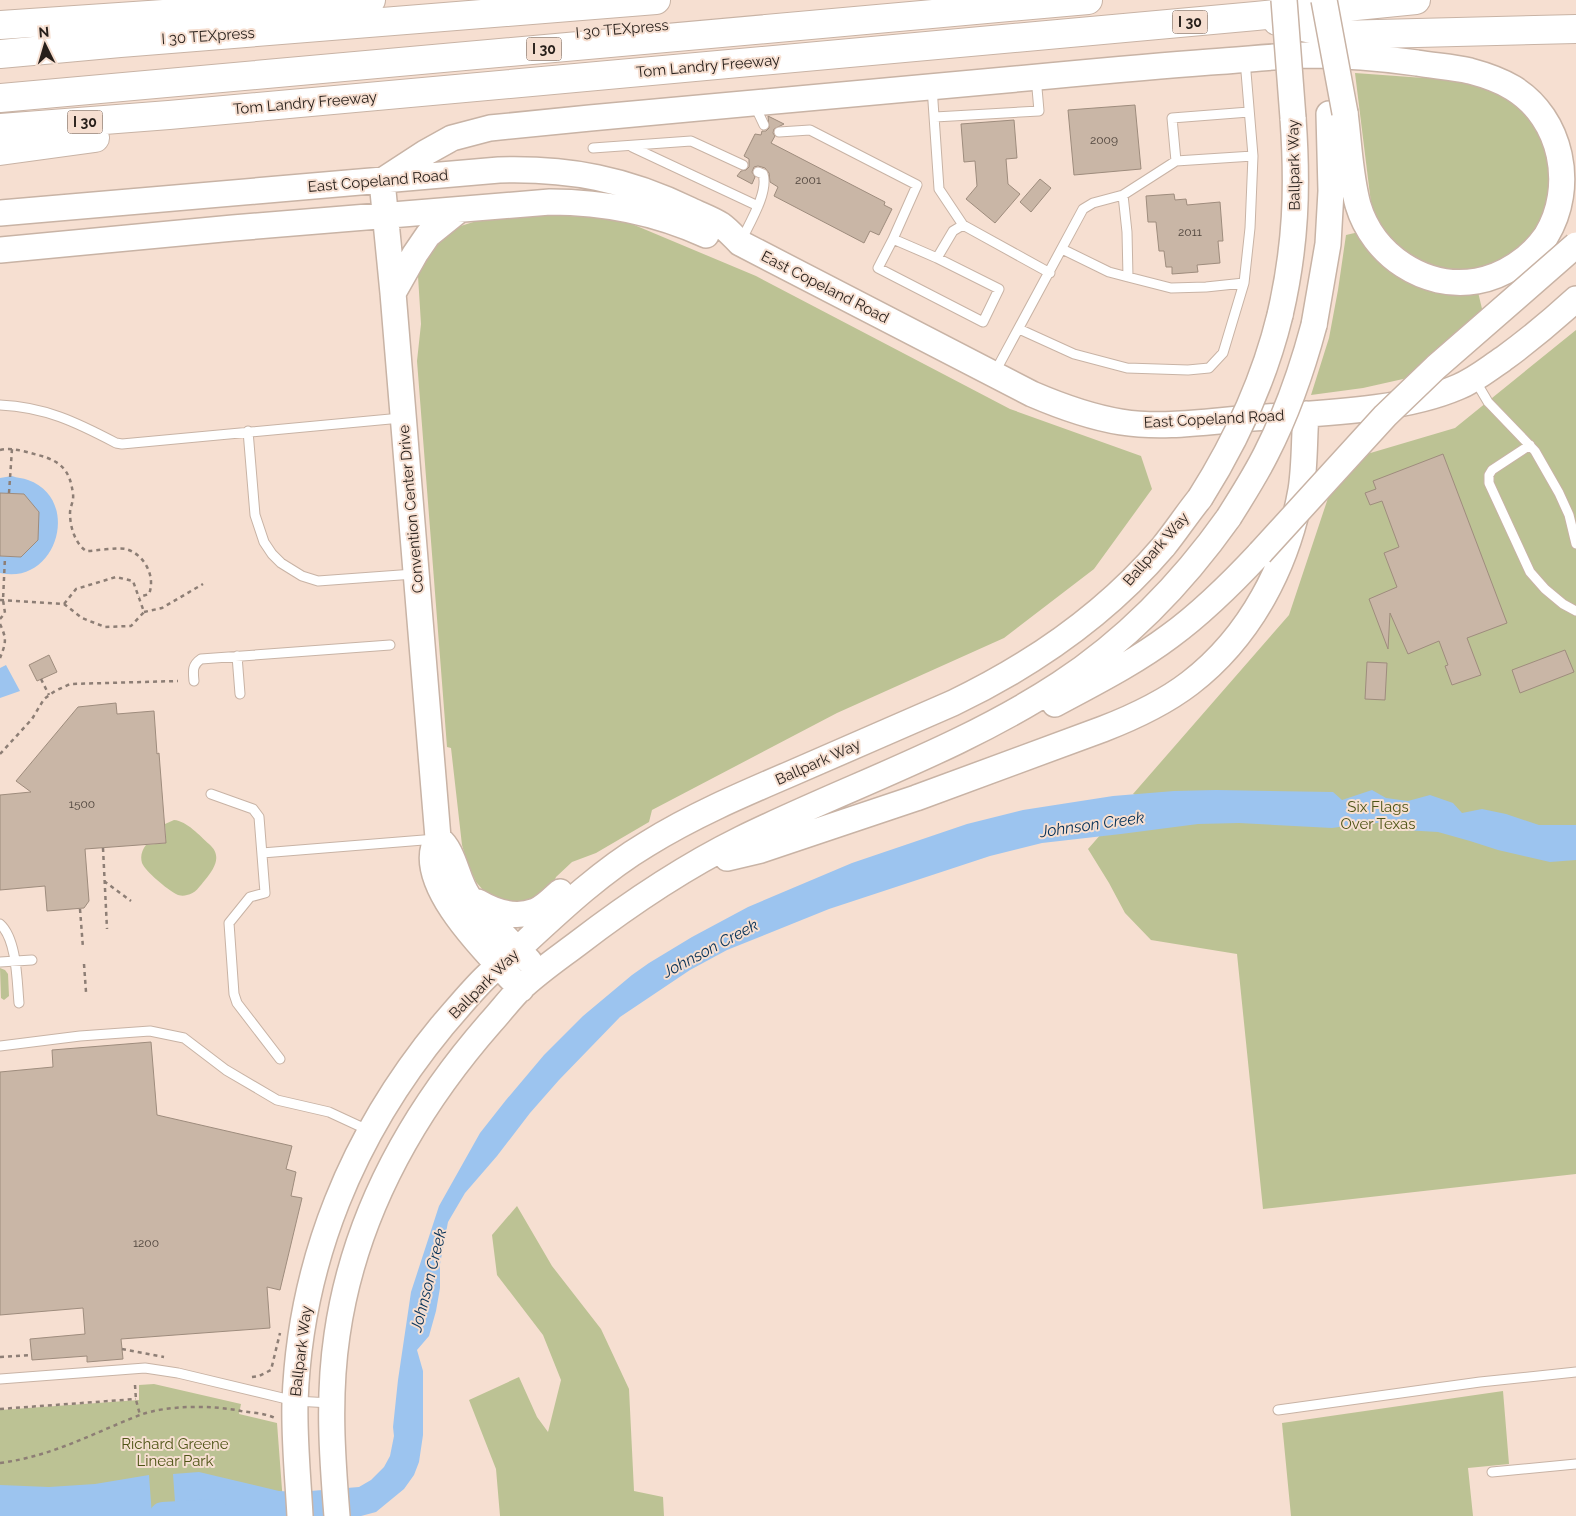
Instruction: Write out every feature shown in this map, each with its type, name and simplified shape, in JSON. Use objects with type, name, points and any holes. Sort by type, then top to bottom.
[{"type":"highway","points":[[0,25],[371,0]]},
{"type":"highway","name":"I 30 TEXpress","points":[[0,54],[656,0]]},
{"type":"highway","name":"I 30 TEXpress","points":[[0,79],[191,66],[964,0]]},
{"type":"highway","name":"I 30","points":[[0,98],[1088,0]]},
{"type":"highway","name":"Tom Landry Freeway","points":[[0,128],[169,116],[1416,0]]},
{"type":"highway","points":[[1256,16],[1338,35],[1576,29]]},
{"type":"highway","points":[[0,150],[105,137],[169,116]]},
{"type":"main road","name":"Ballpark Way","points":[[300,1516],[295,1401],[301,1339],[316,1264],[344,1182],[382,1108],[424,1049],[466,999],[488,975],[601,877],[646,844],[688,820],[742,795],[953,703],[987,686],[1038,656],[1096,612],[1140,572],[1163,547],[1200,498],[1229,449],[1249,408],[1266,366],[1289,274],[1295,225],[1297,167],[1284,0]]},
{"type":"main road","name":"Ballpark Way","points":[[336,1516],[332,1460],[331,1403],[338,1332],[348,1281],[370,1214],[400,1148],[452,1068],[521,989],[540,972],[635,901],[690,866],[764,828],[889,773],[1016,711],[1062,683],[1092,662],[1126,634],[1167,594],[1204,551],[1229,517],[1266,455],[1285,415],[1301,370],[1314,324],[1328,244],[1330,191],[1337,114],[1319,0]]},
{"type":"main road","points":[[382,181],[452,138],[490,128],[753,101],[1324,55],[1390,60],[1466,70],[1510,86],[1530,101],[1550,127],[1559,148],[1563,173],[1562,196],[1555,220],[1542,241],[1526,258],[1492,277],[1464,282],[1450,282],[1410,270],[1398,262],[1380,245],[1361,212],[1337,114],[1324,0]]},
{"type":"main road","name":"East Copeland Road","points":[[0,213],[498,170],[538,169],[599,177],[675,202],[721,225],[740,243],[1053,403],[1094,416],[1122,422],[1161,425],[1306,414],[1388,405],[1421,399],[1457,388],[1474,380],[1542,330],[1576,299]]},
{"type":"main road","name":"Convention Center Drive","points":[[382,181],[438,838],[433,846],[432,861],[434,872],[445,898],[463,924],[521,989]]},
{"type":"main road","name":"East Copeland Road","points":[[0,250],[233,228],[550,202],[584,204],[627,210],[676,222],[713,239],[740,243]]},
{"type":"main road","points":[[393,293],[428,235],[459,210]]},
{"type":"main road","points":[[889,773],[944,756],[1012,727],[1110,675],[1152,649],[1191,620],[1260,553],[1390,411],[1443,360],[1576,245]]},
{"type":"main road","points":[[690,866],[761,850],[916,798],[1124,721],[1159,704],[1191,683],[1218,658],[1244,626],[1266,594],[1284,555],[1300,491],[1306,414]]},
{"type":"main road","name":"Convention Center Drive","points":[[438,838],[446,844],[461,884],[469,897],[540,972]]},
{"type":"main road","points":[[469,897],[491,910],[509,914],[527,913],[536,911],[578,878],[601,877]]},
{"type":"main road","points":[[370,1131],[400,1148]]},
{"type":"lane","points":[[1019,329],[1074,354],[1127,368],[1188,370],[1209,368],[1223,353],[1244,283],[1250,228],[1253,156],[1245,60]]},
{"type":"lane","points":[[935,117],[1038,111],[1036,77]]},
{"type":"lane","points":[[932,86],[939,189],[963,225],[1050,272]]},
{"type":"lane","points":[[753,101],[764,125]]},
{"type":"lane","points":[[1176,161],[1172,118],[1249,112]]},
{"type":"lane","points":[[779,132],[810,130],[917,185],[878,268],[983,322],[999,290],[893,238]]},
{"type":"lane","points":[[593,148],[691,141],[743,165]]},
{"type":"lane","points":[[629,146],[758,206]]},
{"type":"lane","points":[[994,374],[1083,209],[1093,203],[1123,195],[1176,161],[1253,156]]},
{"type":"lane","points":[[740,243],[758,206],[765,180],[763,174],[758,172]]},
{"type":"lane","points":[[1123,195],[1127,232],[1128,277]]},
{"type":"lane","points":[[937,258],[953,231],[963,225]]},
{"type":"lane","points":[[1062,249],[1109,272],[1171,288],[1244,283]]},
{"type":"lane","points":[[1474,380],[1488,402],[1530,445],[1570,515],[1576,544]]},
{"type":"lane","points":[[0,405],[31,408],[53,413],[75,421],[116,443],[122,444],[403,418]]},
{"type":"lane","points":[[248,431],[255,515],[264,542],[281,563],[302,576],[318,581],[416,574]]},
{"type":"lane","points":[[1530,445],[1492,470],[1489,475],[1489,483],[1530,572],[1545,589],[1563,604],[1576,611]]},
{"type":"lane","points":[[194,681],[194,667],[196,662],[201,659],[390,645]]},
{"type":"lane","points":[[237,656],[240,694]]},
{"type":"lane","points":[[210,794],[248,806],[257,812],[259,817],[265,893],[250,896],[229,923],[234,994],[237,1004],[280,1059]]},
{"type":"lane","points":[[262,854],[438,838]]},
{"type":"lane","points":[[0,924],[6,930],[15,961],[19,1003]]},
{"type":"lane","points":[[0,962],[32,960]]},
{"type":"lane","points":[[0,1046],[80,1036],[150,1031],[184,1038],[226,1070],[277,1100],[329,1112],[370,1131]]},
{"type":"lane","points":[[0,1378],[145,1368],[178,1373],[295,1401],[331,1403]]},
{"type":"lane","points":[[1278,1410],[1480,1382],[1576,1372]]},
{"type":"lane","points":[[1492,1472],[1576,1464]]},
{"type":"path","points":[[0,450],[12,449],[49,458],[62,464],[70,477],[74,495],[70,514],[78,545],[86,551],[124,548],[146,564],[150,571],[152,588],[149,594],[138,597]]},
{"type":"path","points":[[9,493],[12,449]]},
{"type":"path","points":[[0,619],[5,613],[2,600],[6,556]]},
{"type":"path","points":[[64,604],[76,589],[116,577],[133,581],[144,612]]},
{"type":"path","points":[[2,600],[64,604],[82,618],[105,627],[131,626],[144,612],[162,608],[203,584]]},
{"type":"path","points":[[0,624],[6,636],[5,648],[0,658]]},
{"type":"path","points":[[42,679],[49,695]]},
{"type":"path","points":[[0,754],[32,719],[41,703],[49,695],[70,684],[178,681]]},
{"type":"path","points":[[103,848],[107,929]]},
{"type":"path","points":[[104,880],[131,901]]},
{"type":"path","points":[[80,909],[83,948]]},
{"type":"path","points":[[84,964],[86,992]]},
{"type":"path","points":[[247,1376],[259,1376],[271,1370],[280,1332]]},
{"type":"path","points":[[122,1348],[170,1358]]},
{"type":"path","points":[[0,1357],[32,1355]]},
{"type":"path","points":[[134,1385],[140,1415]]},
{"type":"path","points":[[0,1409],[136,1399]]},
{"type":"path","points":[[0,1463],[23,1460],[58,1450],[140,1415],[165,1409],[217,1406],[271,1416],[279,1423]]},
{"type":"green space","points":[[1355,73],[1424,78],[1428,75],[1470,80],[1471,85],[1484,87],[1516,104],[1531,120],[1550,156],[1552,196],[1538,229],[1513,255],[1478,270],[1458,272],[1436,269],[1418,262],[1385,234],[1375,218],[1371,203]]},
{"type":"green space","points":[[519,213],[620,219],[756,276],[1010,409],[1141,456],[1152,489],[1094,569],[1004,638],[837,713],[652,810],[649,822],[596,853],[572,862],[556,877],[552,887],[532,900],[515,904],[490,896],[483,890],[476,882],[462,845],[451,748],[447,747],[417,361],[421,324],[418,276],[420,261],[448,230],[486,218]]},
{"type":"green space","points":[[1359,232],[1405,280],[1431,291],[1454,295],[1478,292],[1483,313],[1412,377],[1363,388],[1311,395],[1329,338],[1346,235]]},
{"type":"green space","name":"Six Flags Over Texas","points":[[1576,330],[1576,1174],[1263,1209],[1237,954],[1151,940],[1125,913],[1088,849],[1135,795],[1133,794],[1289,615],[1340,462],[1455,428]]},
{"type":"green space","points":[[174,820],[184,823],[197,833],[216,853],[214,867],[199,887],[192,893],[184,896],[177,895],[163,885],[147,871],[141,860],[143,849],[146,845],[166,843],[165,824]]},
{"type":"green space","points":[[0,968],[8,974],[9,996],[4,1000],[1,998]]},
{"type":"green space","points":[[517,1206],[552,1266],[601,1329],[629,1389],[634,1491],[663,1497],[664,1516],[500,1516],[496,1469],[469,1400],[519,1377],[537,1417],[548,1432],[561,1380],[543,1335],[497,1275],[492,1235]]},
{"type":"green space","name":"Richard Greene Linear Park","points":[[154,1384],[241,1404],[239,1414],[277,1423],[284,1516],[0,1516],[0,1410],[139,1400],[139,1385]]},
{"type":"green space","points":[[1503,1391],[1509,1464],[1468,1468],[1473,1516],[1291,1516],[1282,1423]]},
{"type":"water","points":[[12,476],[28,480],[45,490],[54,504],[58,521],[56,538],[48,554],[36,567],[20,574],[0,573],[0,556],[21,557],[38,540],[24,495],[0,493],[0,478]]},
{"type":"water","points":[[6,665],[20,691],[0,698],[0,668]]},
{"type":"water","points":[[1216,790],[1333,792],[1342,800],[1372,790],[1386,798],[1408,801],[1430,795],[1453,803],[1462,813],[1482,809],[1506,814],[1539,825],[1576,825],[1576,860],[1550,862],[1498,850],[1438,832],[1404,830],[1392,822],[1332,828],[1239,823],[1198,824],[1042,843],[990,856],[829,909],[727,950],[690,970],[620,1017],[559,1080],[465,1193],[448,1222],[440,1264],[440,1288],[436,1311],[429,1336],[417,1350],[423,1371],[423,1435],[419,1462],[414,1475],[404,1489],[376,1512],[361,1516],[176,1516],[173,1474],[199,1472],[279,1491],[298,1492],[359,1487],[371,1480],[384,1467],[390,1456],[394,1436],[393,1427],[398,1380],[411,1292],[439,1206],[480,1133],[544,1055],[583,1016],[649,963],[748,907],[852,863],[967,824],[1023,810],[1113,796]]},
{"type":"water","points":[[149,1475],[152,1516],[0,1516],[0,1485],[49,1487],[95,1484]]},
{"type":"building","points":[[1135,105],[1141,169],[1074,175],[1068,110]]},
{"type":"building","points":[[768,116],[784,124],[774,129],[773,133],[775,136],[771,143],[885,202],[884,205],[892,209],[879,235],[870,231],[864,243],[774,196],[778,187],[770,182],[769,173],[765,168],[754,167],[752,172],[755,177],[752,184],[737,176],[741,171],[749,167],[749,159],[744,156],[755,134],[761,135],[762,131],[766,131],[769,128]]},
{"type":"building","points":[[1014,120],[1017,158],[1006,159],[1008,184],[1020,194],[995,223],[966,199],[977,186],[975,161],[964,162],[961,124]]},
{"type":"building","points":[[1040,179],[1051,188],[1031,212],[1020,202]]},
{"type":"building","points":[[1174,194],[1175,200],[1186,199],[1187,205],[1220,202],[1223,241],[1218,241],[1220,263],[1197,265],[1198,272],[1172,274],[1172,267],[1166,267],[1164,251],[1159,251],[1156,222],[1148,222],[1146,196]]},
{"type":"building","points":[[1443,454],[1507,623],[1467,638],[1481,675],[1452,685],[1445,666],[1448,665],[1439,641],[1408,654],[1390,613],[1388,649],[1369,599],[1397,587],[1384,553],[1399,547],[1382,501],[1370,505],[1365,493],[1376,489],[1373,481]]},
{"type":"building","points":[[0,493],[24,494],[39,512],[38,540],[21,557],[0,556]]},
{"type":"building","points":[[1565,650],[1574,672],[1520,693],[1512,670]]},
{"type":"building","points":[[49,655],[57,672],[37,681],[29,665]]},
{"type":"building","points":[[1367,662],[1387,663],[1385,700],[1365,699]]},
{"type":"building","points":[[116,703],[117,714],[154,711],[166,843],[85,849],[89,901],[84,908],[47,911],[45,886],[0,890],[0,795],[31,792],[16,781],[78,707]]},
{"type":"building","points":[[151,1042],[157,1115],[292,1146],[286,1169],[296,1172],[291,1196],[302,1198],[280,1290],[267,1287],[270,1328],[121,1339],[123,1359],[87,1362],[87,1356],[32,1360],[30,1339],[85,1334],[83,1308],[0,1315],[0,1072],[53,1067],[52,1050]]},
{"type":"waterway","name":"Johnson Creek","points":[[163,1516],[214,1513]]}]
